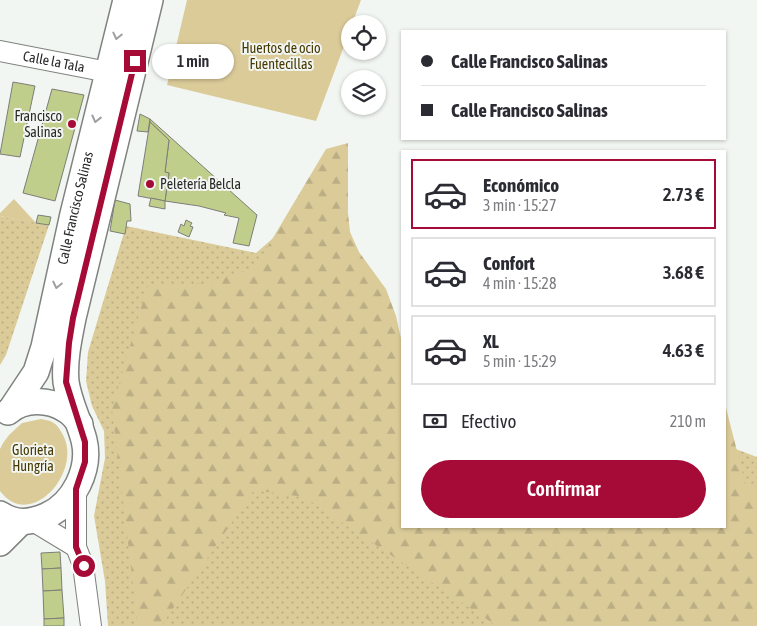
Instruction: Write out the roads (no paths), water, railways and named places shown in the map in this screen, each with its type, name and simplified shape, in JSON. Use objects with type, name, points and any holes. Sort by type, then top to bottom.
[{"type":"main road","name":"Calle Francisco Salinas","points":[[6,413],[36,372],[42,354],[73,214],[126,0]]},
{"type":"main road","name":"Calle Francisco Salinas","points":[[80,424],[66,382],[69,343],[75,308],[150,0]]},
{"type":"main road","points":[[0,543],[18,519],[54,512],[69,500],[76,489],[85,462],[85,442],[80,424],[68,411],[49,402],[30,402],[6,413]]},
{"type":"street","name":"Calle la Tala","points":[[0,51],[108,72]]},
{"type":"street","points":[[76,489],[76,547],[84,566],[91,626]]},
{"type":"street","points":[[18,519],[76,547]]},
{"type":"place","name":"Francisco Salinas","points":[[72,124]]},
{"type":"place","name":"Peletería Belcla","points":[[150,184]]},
{"type":"park label","name":"Huertos de ocio Fuentecillas","points":[[281,56]]},
{"type":"park label","name":"Glorieta Hungría","points":[[33,458]]}]
